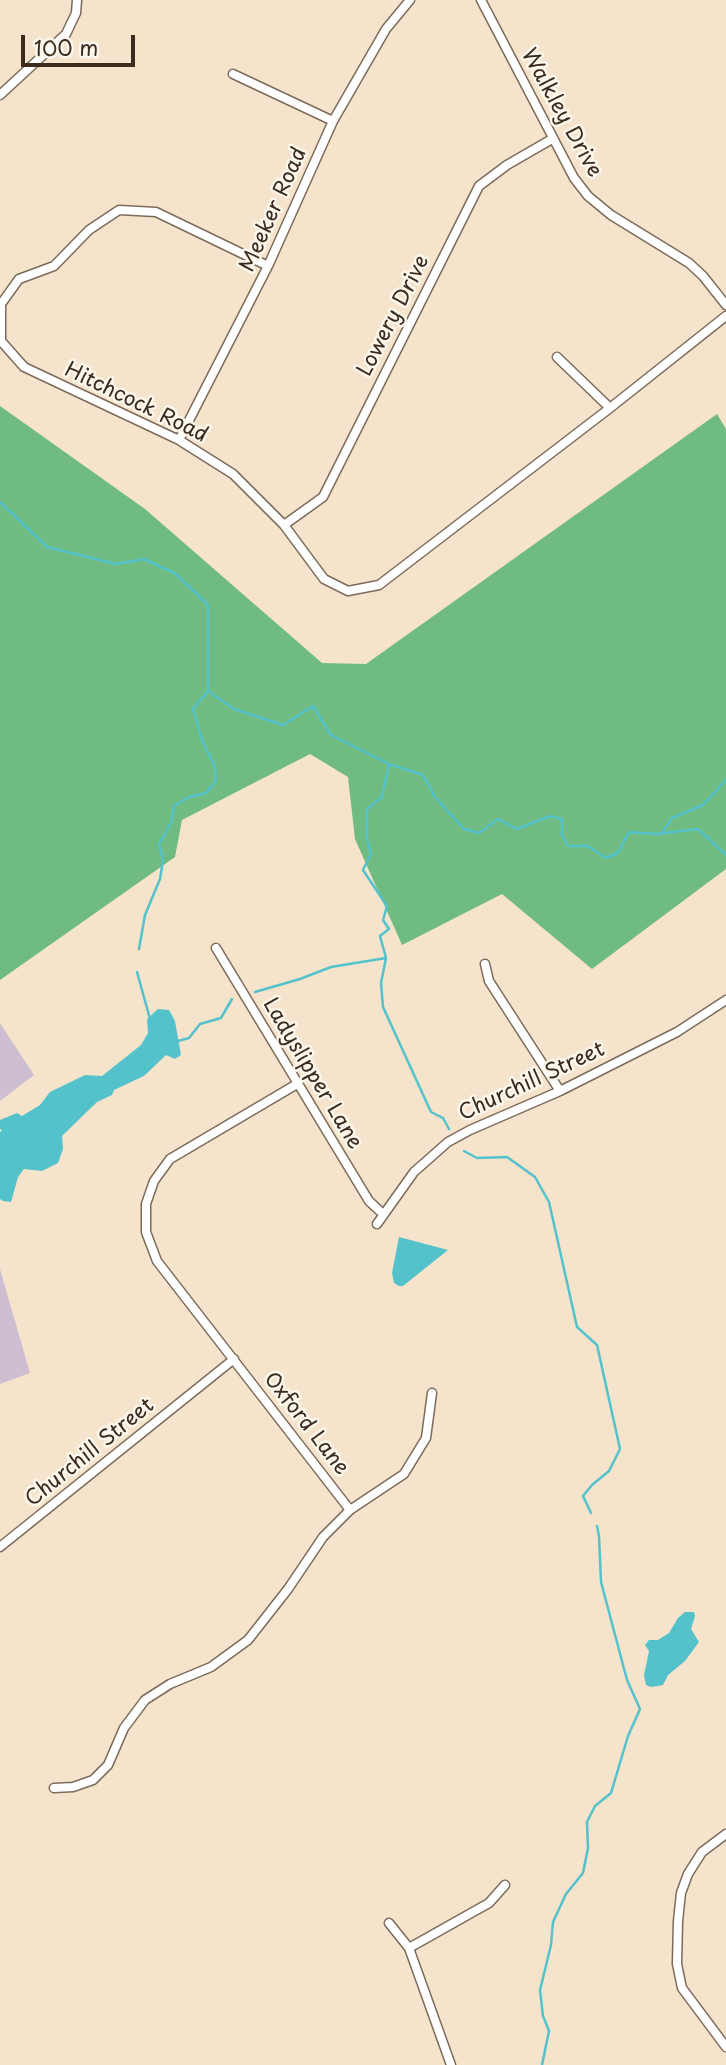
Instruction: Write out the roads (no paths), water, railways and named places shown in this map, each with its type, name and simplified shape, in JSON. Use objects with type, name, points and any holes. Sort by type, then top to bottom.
[{"type":"street","points":[[0,95],[66,34],[76,13],[76,0]]},
{"type":"street","name":"Meeker Road","points":[[179,440],[268,265],[333,121],[386,29],[410,0]]},
{"type":"street","name":"Walkley Drive","points":[[481,0],[552,139],[574,178],[588,196],[611,215],[689,263],[726,305]]},
{"type":"street","points":[[233,74],[333,121]]},
{"type":"street","name":"Lowery Drive","points":[[284,525],[323,497],[479,186],[507,165],[552,139]]},
{"type":"street","name":"Hitchcock Road","points":[[268,265],[156,212],[119,210],[89,230],[54,266],[19,279],[1,304],[1,341],[24,368],[179,440],[233,474],[284,525],[324,579],[348,591],[379,585],[726,316]]},
{"type":"street","points":[[557,357],[610,408]]},
{"type":"street","name":"Ladyslipper Lane","points":[[216,948],[369,1201],[383,1214]]},
{"type":"street","points":[[485,964],[489,981],[560,1091]]},
{"type":"street","name":"Churchill Street","points":[[377,1224],[414,1172],[448,1142],[560,1091],[677,1032],[726,1000]]},
{"type":"street","name":"Oxford Lane","points":[[297,1084],[170,1159],[154,1181],[146,1204],[146,1232],[157,1261],[350,1510]]},
{"type":"street","name":"Churchill Street","points":[[0,1547],[234,1359]]},
{"type":"street","points":[[54,1788],[73,1787],[93,1780],[108,1765],[124,1728],[145,1700],[170,1684],[211,1667],[248,1640],[288,1589],[323,1537],[350,1510],[404,1474],[426,1438],[432,1393]]},
{"type":"street","points":[[726,1834],[702,1852],[688,1874],[681,1893],[677,1964],[682,1988],[726,2048]]},
{"type":"street","points":[[409,1948],[489,1903],[505,1885]]},
{"type":"street","points":[[389,1923],[409,1948],[451,2065]]},
{"type":"water","points":[[158,1009],[169,1010],[175,1021],[181,1055],[175,1059],[166,1055],[144,1076],[114,1090],[112,1095],[97,1102],[62,1136],[63,1149],[58,1163],[42,1171],[24,1169],[18,1177],[11,1202],[0,1199],[0,1120],[17,1113],[22,1116],[40,1105],[50,1092],[85,1075],[102,1076],[141,1045],[148,1033],[147,1019]]},
{"type":"water","points":[[399,1237],[448,1250],[403,1286],[399,1286],[394,1283],[392,1273]]},
{"type":"water","points":[[685,1612],[694,1612],[691,1629],[699,1642],[685,1661],[668,1675],[663,1685],[646,1685],[644,1675],[649,1651],[645,1645],[649,1640],[658,1640],[669,1633]]},
{"type":"waterway","points":[[0,502],[47,547],[116,564],[144,559],[176,574],[208,605],[208,691],[234,709],[283,725],[313,706],[331,735],[389,764],[423,775],[435,797],[464,829],[479,833],[498,819],[517,829],[550,816],[562,819],[562,835],[568,846],[588,846],[606,858],[618,853],[629,832],[656,834],[698,829],[726,855]]},
{"type":"waterway","points":[[139,949],[145,915],[160,879],[163,860],[159,844],[171,823],[174,806],[189,797],[206,793],[216,781],[215,767],[202,740],[193,709],[208,691]]},
{"type":"waterway","points":[[389,764],[382,797],[367,809],[367,840],[371,854],[363,870],[387,906],[383,920],[389,929],[380,936],[386,958],[381,983],[383,1007],[431,1112],[443,1118],[449,1129]]},
{"type":"waterway","points":[[661,834],[672,818],[703,805],[726,780]]},
{"type":"waterway","points":[[255,992],[331,967],[386,958]]},
{"type":"waterway","points":[[137,972],[150,1019]]},
{"type":"waterway","points":[[178,1041],[189,1038],[200,1024],[221,1018],[232,999]]},
{"type":"waterway","points":[[464,1151],[477,1158],[507,1157],[535,1177],[549,1202],[577,1327],[597,1345],[620,1449],[609,1471],[583,1496],[591,1513]]},
{"type":"waterway","points":[[542,2065],[549,2031],[543,2016],[540,1990],[551,1945],[553,1922],[566,1894],[583,1873],[588,1848],[587,1822],[595,1806],[611,1793],[628,1736],[640,1709],[627,1680],[601,1582],[597,1526]]}]
